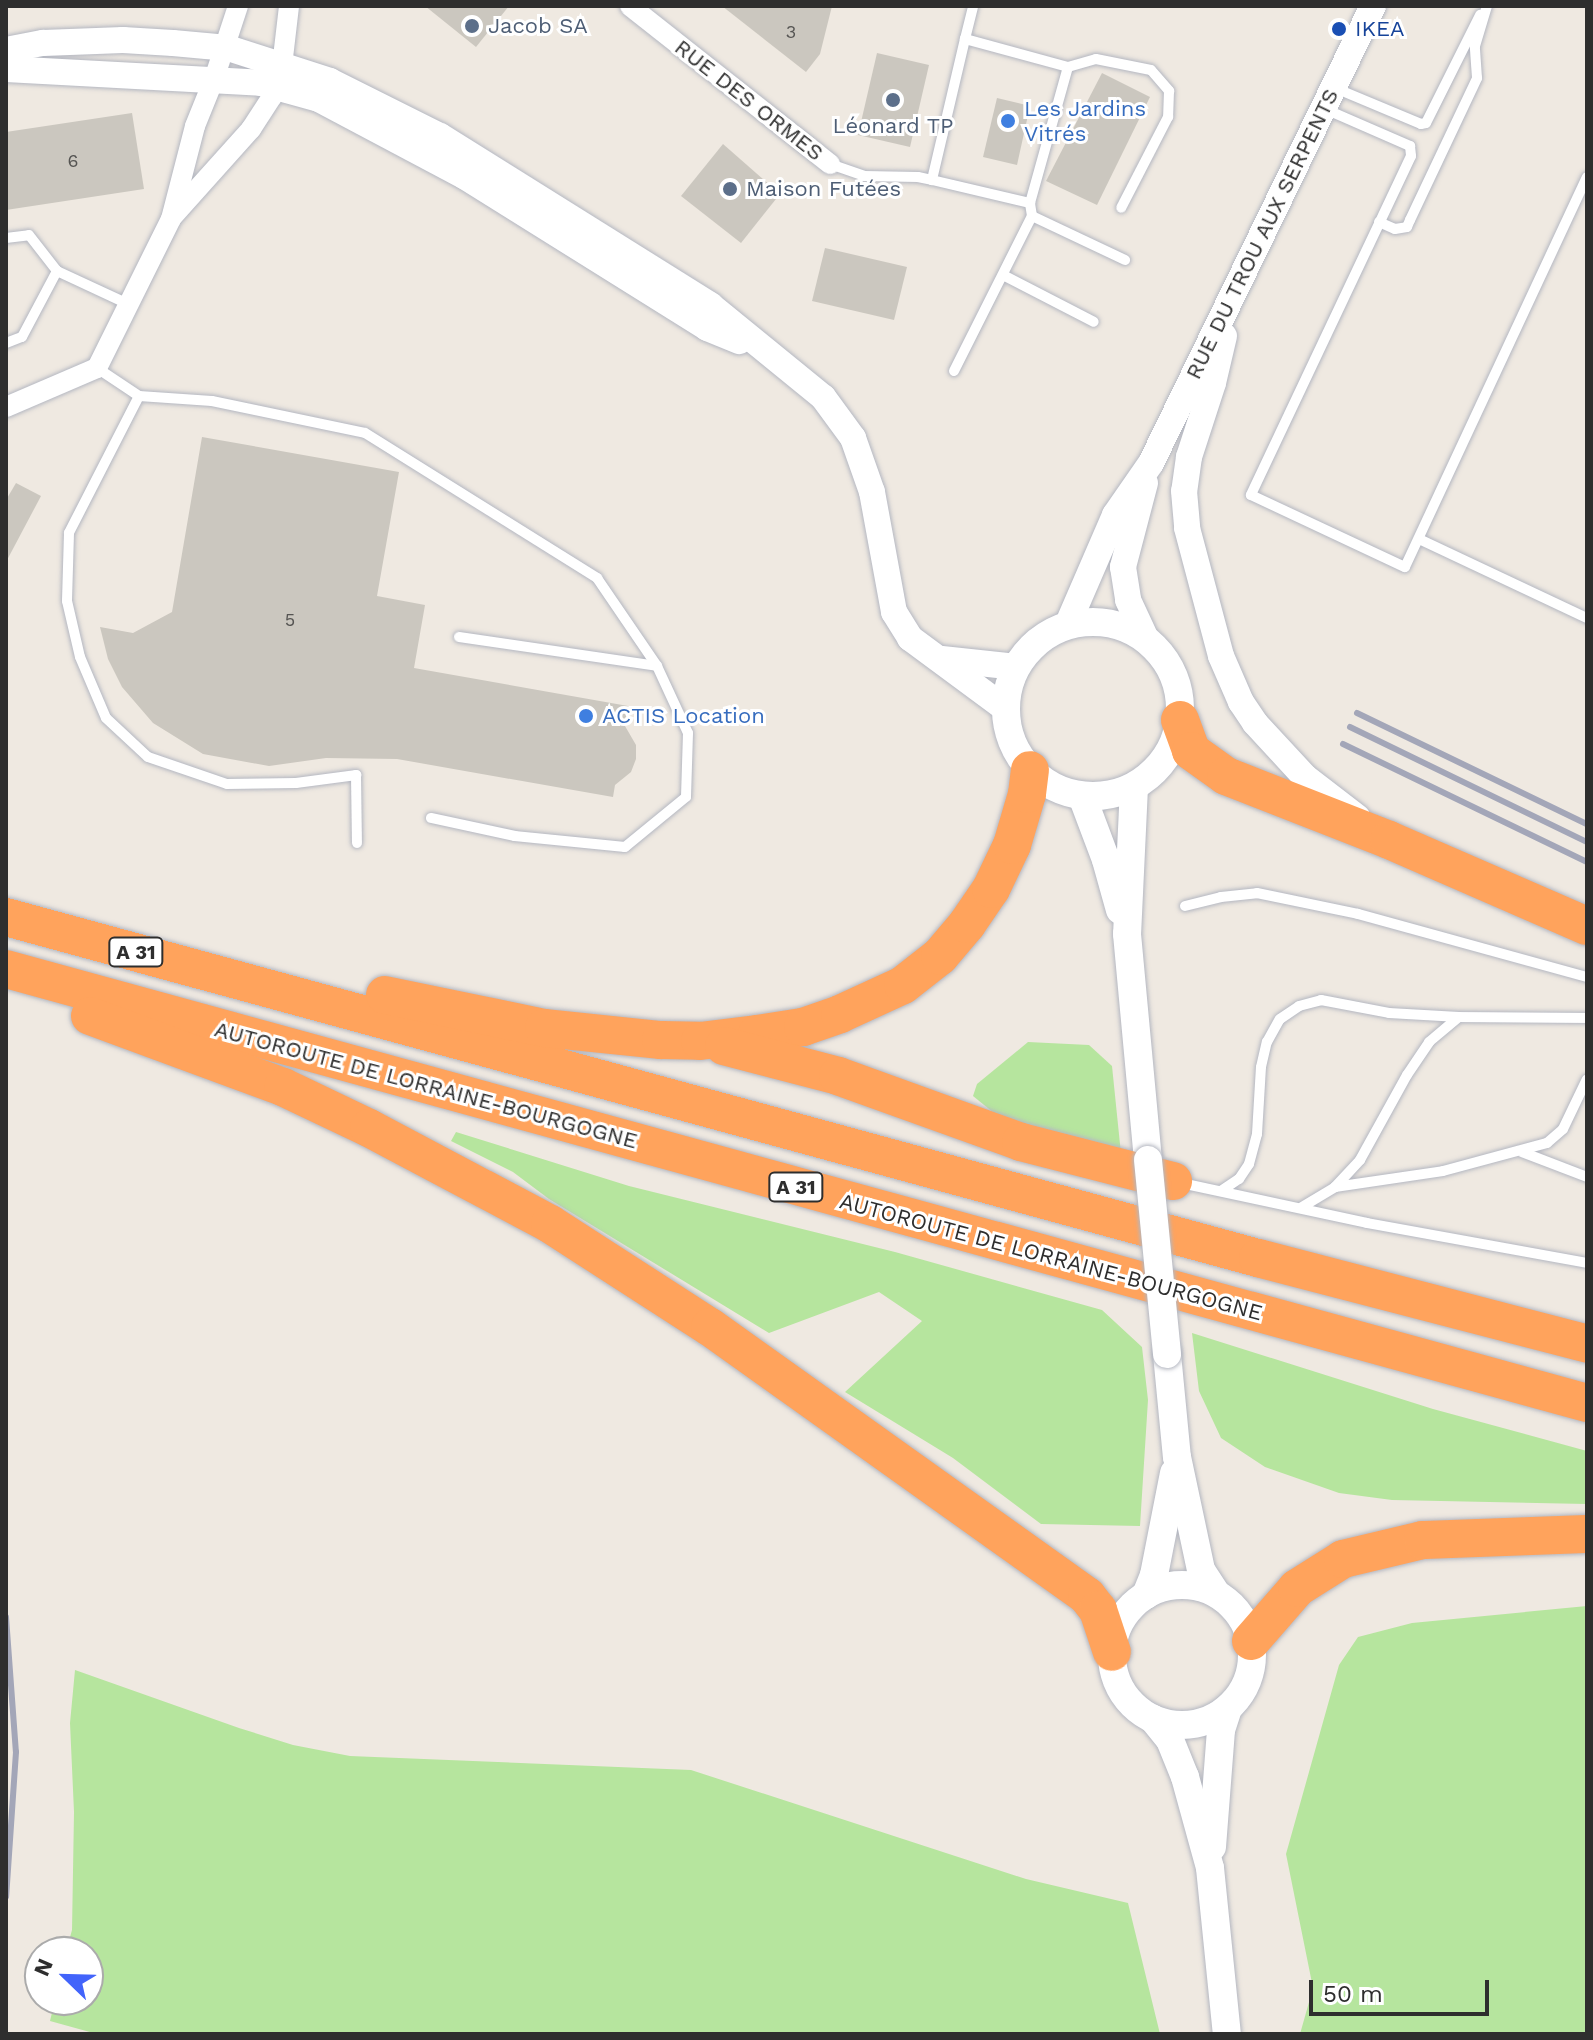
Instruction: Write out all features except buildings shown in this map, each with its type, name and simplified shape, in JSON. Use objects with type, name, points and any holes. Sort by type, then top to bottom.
[{"type":"highway","points":[[1180,720],[1191,751],[1226,776],[1389,840],[1587,926]]},
{"type":"highway","points":[[700,1041],[803,1027],[840,1014],[903,985],[940,956],[991,889],[1012,845],[1027,794],[1030,770]]},
{"type":"highway","name":"A 31","points":[[6,917],[1258,1258],[1587,1344]]},
{"type":"highway","points":[[13,971],[84,1013],[283,1087],[550,1224],[710,1327],[1087,1596],[1098,1610],[1112,1652]]},
{"type":"highway","name":"AUTOROUTE DE LORRAINE-BOURGOGNE","points":[[13,971],[1587,1403]]},
{"type":"highway","points":[[267,987],[337,985],[544,1028],[700,1041],[838,1076],[1021,1142],[1160,1171]]},
{"type":"highway","points":[[1251,1641],[1297,1588],[1343,1559],[1423,1540],[1587,1534]]},
{"type":"main road","points":[[1109,624],[1147,641],[1173,676],[1180,720],[1172,747],[1156,770],[1134,787],[1108,795],[1082,796],[1062,791],[1030,770],[1017,752],[1006,709],[1017,667],[1047,635],[1067,626],[1109,624]]},
{"type":"main road","points":[[1127,934],[1134,787]]},
{"type":"main road","points":[[1082,796],[1106,860],[1127,934],[1160,1171],[1167,1354],[1177,1457],[1201,1570],[1216,1593]]},
{"type":"main road","points":[[1146,1595],[1158,1560],[1177,1457]]},
{"type":"main road","points":[[1153,1719],[1172,1724],[1192,1724],[1211,1719],[1228,1708],[1243,1689],[1252,1666],[1251,1641],[1245,1622],[1232,1605],[1216,1593],[1193,1585],[1169,1586],[1146,1595],[1129,1609],[1117,1629],[1112,1652],[1114,1672],[1123,1691],[1170,1740],[1185,1777],[1210,1868],[1227,2034]]},
{"type":"main road","points":[[1210,1868],[1221,1730],[1228,1708]]},
{"type":"street","points":[[6,407],[97,368],[171,219],[195,126],[238,6]]},
{"type":"street","points":[[171,219],[251,129],[279,76],[289,6]]},
{"type":"street","name":"RUE DES ORMES","points":[[630,6],[830,164]]},
{"type":"street","name":"RUE DU TROU AUX SERPENTS","points":[[1067,626],[1115,515],[1151,463],[1373,6]]},
{"type":"street","points":[[6,50],[43,43],[123,40],[224,48],[279,76]]},
{"type":"street","points":[[6,69],[214,79],[279,76],[330,81],[440,136],[710,305],[823,397],[853,438],[872,492],[894,612],[910,638],[1006,709]]},
{"type":"street","points":[[1233,294],[1213,383],[1189,457],[1184,491],[1187,528],[1221,656],[1241,702],[1285,758],[1320,789],[1389,840]]},
{"type":"street","name":"RUE DU TROU AUX SERPENTS","points":[[1147,641],[1128,600],[1123,567],[1151,463]]},
{"type":"street","points":[[938,659],[1017,667]]},
{"type":"lane","points":[[932,180],[973,6]]},
{"type":"lane","points":[[1328,98],[1426,123],[1459,51],[1486,6]]},
{"type":"lane","points":[[1379,222],[1395,229],[1407,227],[1477,78],[1475,46],[1486,6]]},
{"type":"lane","points":[[965,39],[1068,67],[1096,59],[1151,70],[1169,91],[1168,117],[1121,208]]},
{"type":"lane","points":[[954,371],[1032,216],[1030,203],[1068,67]]},
{"type":"lane","points":[[1328,98],[1410,146],[1411,156],[1251,495],[1405,567],[1587,177]]},
{"type":"lane","points":[[830,164],[864,176],[932,180],[1030,203]]},
{"type":"lane","points":[[1032,216],[1125,260]]},
{"type":"lane","points":[[6,238],[29,235],[57,271],[128,304]]},
{"type":"lane","points":[[6,343],[22,337],[57,271]]},
{"type":"lane","points":[[1003,275],[1094,322]]},
{"type":"lane","points":[[97,368],[139,396],[212,401],[365,433],[597,578],[657,666],[688,733],[686,797],[625,847],[515,836],[431,818]]},
{"type":"lane","points":[[139,396],[69,533],[67,601],[80,657],[106,718],[148,757],[227,784],[296,783],[356,775],[357,843]]},
{"type":"lane","points":[[1419,539],[1587,618]]},
{"type":"lane","points":[[459,637],[657,666]]},
{"type":"lane","points":[[1185,906],[1221,897],[1257,893],[1358,914],[1587,977]]},
{"type":"lane","points":[[1221,1191],[1239,1179],[1249,1164],[1257,1134],[1261,1067],[1267,1042],[1280,1019],[1299,1006],[1321,1000],[1389,1013],[1587,1018]]},
{"type":"lane","points":[[1302,1207],[1335,1187],[1360,1160],[1429,1042],[1459,1017]]},
{"type":"lane","points":[[1335,1187],[1443,1171],[1547,1143],[1563,1129],[1587,1079]]},
{"type":"lane","points":[[1519,1151],[1531,1153],[1587,1177]]},
{"type":"lane","points":[[1160,1171],[1221,1191],[1367,1223],[1587,1263]]},
{"type":"green space","points":[[1028,1042],[1089,1045],[1112,1066],[1121,1154],[1005,1122],[973,1096],[977,1084]]},
{"type":"green space","points":[[456,1132],[629,1186],[895,1252],[1102,1310],[1142,1347],[1148,1400],[1140,1526],[1041,1524],[953,1458],[845,1392],[922,1321],[879,1292],[769,1333],[549,1199],[513,1172],[451,1141]]},
{"type":"green space","points":[[1192,1333],[1433,1409],[1587,1451],[1587,1504],[1392,1500],[1339,1493],[1265,1467],[1221,1438],[1199,1391]]},
{"type":"green space","points":[[1587,1606],[1587,2034],[1300,2034],[1313,1988],[1286,1854],[1339,1665],[1358,1637],[1412,1623]]},
{"type":"green space","points":[[75,1670],[293,1745],[350,1756],[691,1770],[1026,1879],[1128,1903],[1160,2034],[97,2034],[50,2021],[51,2016],[104,2016],[104,1936],[70,1936],[74,1812],[70,1723]]},
{"type":"railway","points":[[1357,713],[1587,824]]},
{"type":"railway","points":[[1350,727],[1587,842]]},
{"type":"railway","points":[[1343,744],[1587,862]]},
{"type":"railway","points":[[6,1617],[16,1752],[6,1897]]},
{"type":"place","name":"Jacob SA","points":[[472,26]]},
{"type":"place","name":"IKEA","points":[[1339,29]]},
{"type":"place","name":"Léonard TP","points":[[893,100]]},
{"type":"place","name":"Les Jardins Vitrés","points":[[1008,121]]},
{"type":"place","name":"Maison Futées","points":[[730,189]]},
{"type":"place","name":"ACTIS Location","points":[[586,716]]}]
